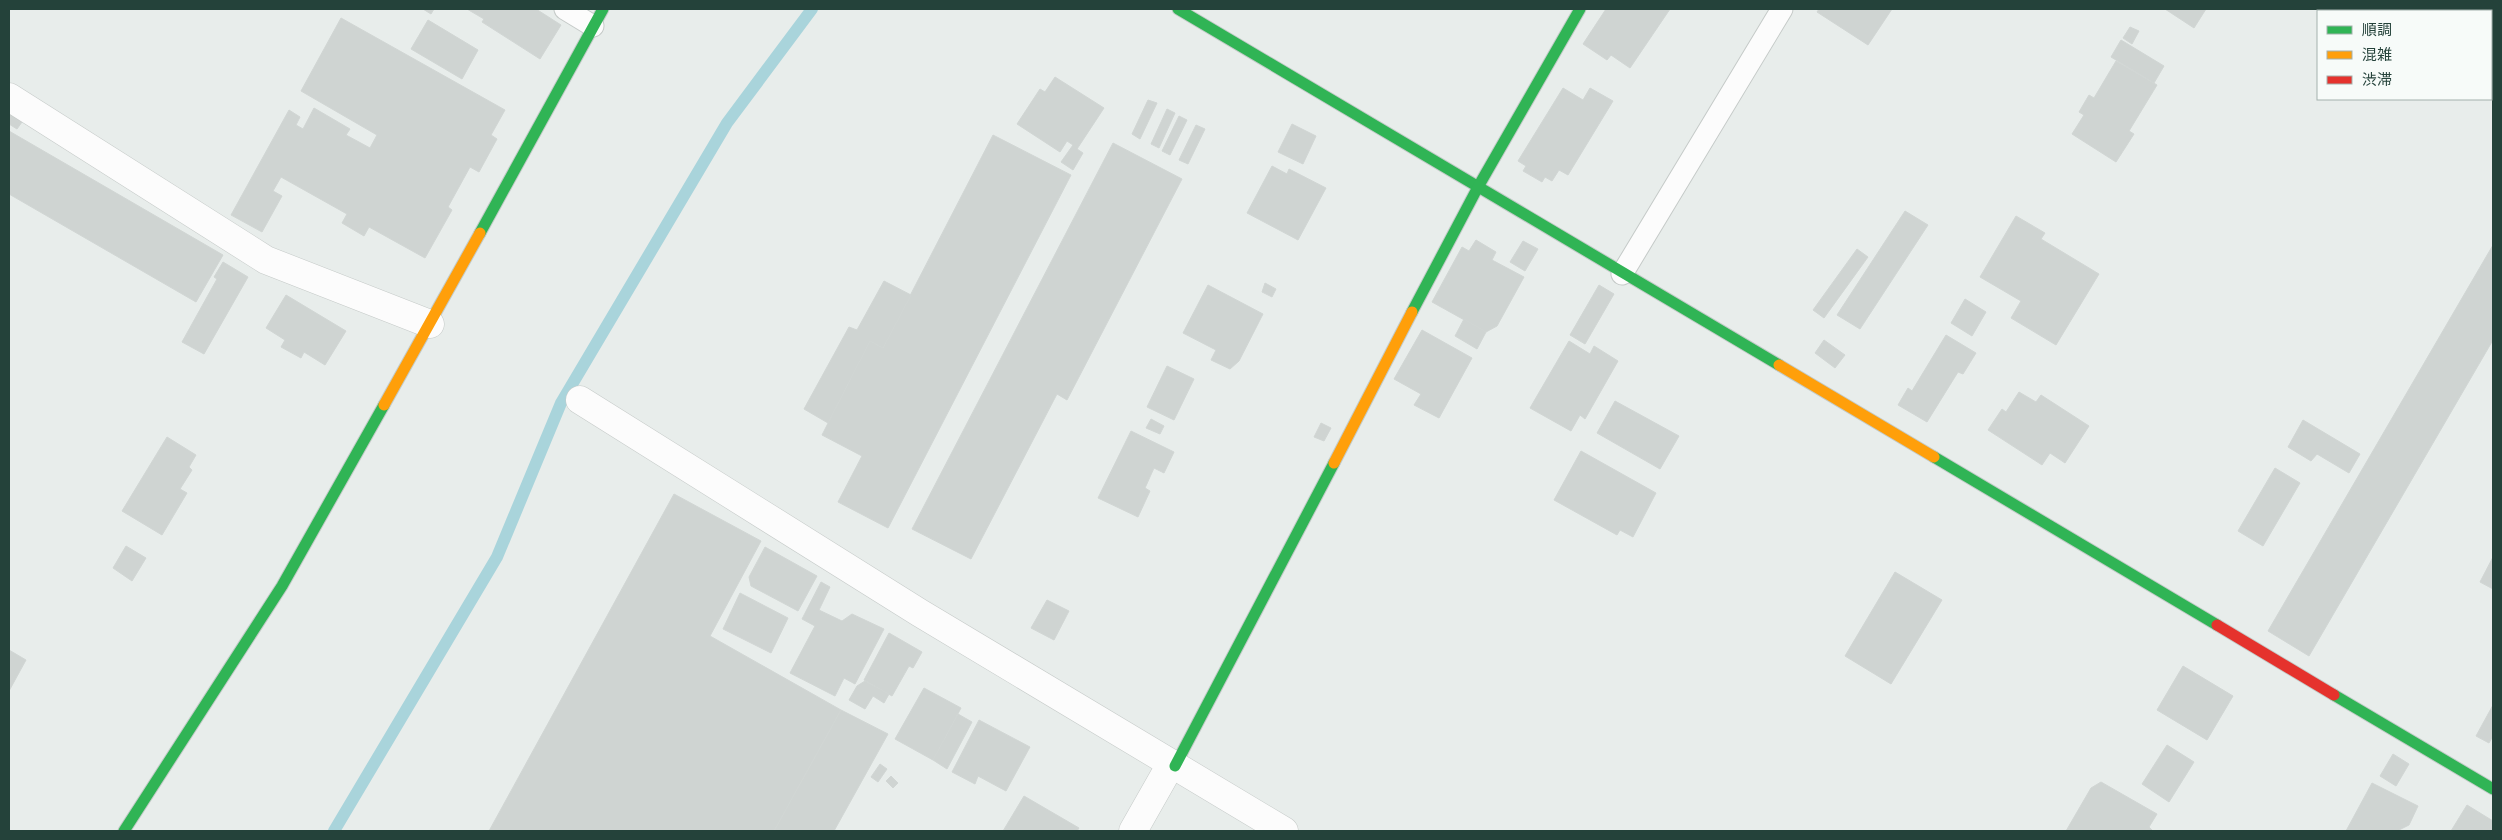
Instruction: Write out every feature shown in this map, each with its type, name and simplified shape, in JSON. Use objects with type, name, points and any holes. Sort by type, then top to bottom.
[{"type":"street","points":[[1178,9],[2493,789]]},
{"type":"street","points":[[1133,831],[1173,765],[1478,186],[1580,9]]},
{"type":"street","points":[[124,831],[282,586],[430,324],[598,17]]},
{"type":"street","points":[[9,97],[266,260],[430,324]]},
{"type":"street","points":[[580,400],[920,613],[1284,831]]},
{"type":"lane","points":[[565,9],[598,17]]},
{"type":"lane","points":[[1622,274],[1782,9]]},
{"type":"building","points":[[423,9],[434,9],[431,14]]},
{"type":"building","points":[[467,9],[536,9],[561,25],[540,59],[482,22],[484,19]]},
{"type":"building","points":[[1606,9],[1670,9],[1630,68],[1611,55],[1607,60],[1583,44]]},
{"type":"building","points":[[1819,9],[1892,9],[1868,45],[1817,12]]},
{"type":"building","points":[[2165,9],[2206,9],[2194,28]]},
{"type":"building","points":[[2394,9],[2396,10],[2374,10]]},
{"type":"building","points":[[341,18],[505,110],[491,135],[497,139],[479,172],[470,167],[448,207],[452,210],[425,258],[369,227],[364,236],[342,223],[347,214],[281,177],[273,191],[282,196],[262,232],[231,215],[289,110],[300,117],[296,125],[303,129],[314,108],[350,129],[346,135],[370,148],[377,135],[301,91]]},
{"type":"building","points":[[428,20],[478,50],[462,79],[411,49]]},
{"type":"building","points":[[2130,27],[2139,31],[2132,44],[2123,38]]},
{"type":"building","points":[[2121,40],[2164,66],[2154,83],[2111,57]]},
{"type":"building","points":[[2116,61],[2157,85],[2129,131],[2134,134],[2116,162],[2072,134],[2084,115],[2079,112],[2089,95],[2094,98]]},
{"type":"building","points":[[1055,77],[1104,108],[1077,149],[1083,153],[1073,170],[1061,162],[1073,145],[1067,141],[1060,152],[1017,124],[1040,89],[1045,92]]},
{"type":"building","points":[[1563,88],[1583,100],[1590,88],[1613,101],[1568,175],[1559,170],[1552,181],[1545,177],[1542,182],[1523,171],[1526,166],[1518,161]]},
{"type":"building","points":[[1148,100],[1157,103],[1140,139],[1132,134]]},
{"type":"building","points":[[1167,109],[1175,113],[1159,148],[1151,144]]},
{"type":"building","points":[[9,113],[22,122],[17,129],[9,124]]},
{"type":"building","points":[[1179,116],[1187,120],[1170,155],[1162,151]]},
{"type":"building","points":[[1292,124],[1316,136],[1303,164],[1278,152]]},
{"type":"building","points":[[1196,125],[1205,129],[1188,164],[1179,160]]},
{"type":"building","points":[[9,131],[223,255],[196,302],[9,194]]},
{"type":"building","points":[[993,135],[1071,175],[888,528],[838,502],[862,456],[822,435],[870,341],[883,348]]},
{"type":"building","points":[[1113,143],[1182,179],[1067,400],[1057,394],[971,559],[912,529]]},
{"type":"building","points":[[1272,166],[1287,174],[1289,169],[1326,188],[1298,240],[1247,213]]},
{"type":"building","points":[[1905,211],[1928,225],[1860,329],[1837,315]]},
{"type":"building","points":[[2016,216],[2045,233],[2041,239],[2099,274],[2056,345],[2011,318],[2021,301],[1980,277]]},
{"type":"building","points":[[1476,240],[1496,252],[1492,260],[1524,277],[1497,326],[1486,332],[1432,302],[1462,247],[1469,251]]},
{"type":"building","points":[[1523,241],[1538,249],[1525,271],[1510,262]]},
{"type":"building","points":[[2493,245],[2493,340],[2309,656],[2268,631]]},
{"type":"building","points":[[1857,249],[1868,257],[1824,318],[1813,310]]},
{"type":"building","points":[[223,262],[248,277],[204,354],[182,342],[217,279],[214,277]]},
{"type":"building","points":[[884,281],[911,295],[883,348],[870,341],[828,423],[804,409],[849,327],[857,330]]},
{"type":"building","points":[[1265,283],[1276,289],[1272,297],[1262,292]]},
{"type":"building","points":[[1208,285],[1263,314],[1239,361],[1230,369],[1211,360],[1216,350],[1183,333]]},
{"type":"building","points":[[1599,285],[1614,294],[1585,344],[1570,335]]},
{"type":"building","points":[[286,295],[346,331],[325,365],[304,352],[301,358],[281,347],[285,340],[266,328]]},
{"type":"building","points":[[1965,299],[1986,312],[1972,336],[1951,323]]},
{"type":"building","points":[[1464,319],[1486,332],[1477,349],[1455,336]]},
{"type":"building","points":[[1422,330],[1472,358],[1439,418],[1414,405],[1421,394],[1394,379]]},
{"type":"building","points":[[1946,335],[1976,353],[1963,374],[1958,372],[1927,422],[1898,405],[1908,388],[1912,391]]},
{"type":"building","points":[[1824,340],[1845,355],[1835,368],[1815,353]]},
{"type":"building","points":[[1569,341],[1590,354],[1594,346],[1618,361],[1585,419],[1580,415],[1571,431],[1530,408]]},
{"type":"building","points":[[1167,366],[1194,379],[1174,420],[1147,407]]},
{"type":"building","points":[[2019,392],[2036,402],[2041,395],[2089,426],[2065,463],[2050,453],[2042,465],[1988,430],[2002,409],[2006,412]]},
{"type":"building","points":[[1615,401],[1679,436],[1660,469],[1597,433]]},
{"type":"building","points":[[1151,419],[1164,426],[1160,434],[1146,428]]},
{"type":"building","points":[[2303,420],[2360,454],[2349,473],[2317,454],[2311,461],[2288,447]]},
{"type":"building","points":[[1321,423],[1331,428],[1324,441],[1314,437]]},
{"type":"building","points":[[1131,431],[1174,452],[1164,473],[1154,468],[1145,488],[1150,491],[1138,517],[1098,498]]},
{"type":"building","points":[[167,437],[196,455],[189,467],[192,470],[180,489],[187,493],[162,535],[122,511]]},
{"type":"building","points":[[1581,451],[1656,493],[1633,537],[1620,530],[1617,535],[1554,500]]},
{"type":"building","points":[[2275,468],[2300,483],[2263,546],[2238,531]]},
{"type":"building","points":[[674,494],[761,541],[710,636],[841,710],[774,831],[489,831]]},
{"type":"building","points":[[126,546],[146,558],[132,581],[113,568]]},
{"type":"building","points":[[765,547],[817,576],[798,611],[751,586],[749,577]]},
{"type":"building","points":[[2493,557],[2493,589],[2480,582]]},
{"type":"building","points":[[1895,572],[1942,600],[1891,684],[1845,656]]},
{"type":"building","points":[[821,582],[830,587],[819,610],[842,621],[852,614],[884,629],[855,684],[844,678],[835,696],[790,673],[815,626],[802,619]]},
{"type":"building","points":[[740,593],[788,618],[771,653],[723,629]]},
{"type":"building","points":[[1047,600],[1069,611],[1054,640],[1031,628]]},
{"type":"building","points":[[889,633],[922,652],[913,668],[909,666],[892,696],[864,680]]},
{"type":"building","points":[[9,650],[26,660],[9,691]]},
{"type":"building","points":[[2183,666],[2233,696],[2207,740],[2157,710]]},
{"type":"building","points":[[865,681],[889,694],[884,703],[873,696],[865,709],[849,700],[857,686]]},
{"type":"building","points":[[924,688],[961,708],[933,760],[895,739]]},
{"type":"building","points":[[2493,705],[2493,736],[2489,743],[2476,736]]},
{"type":"building","points":[[841,710],[888,734],[834,831],[774,831]]},
{"type":"building","points":[[958,714],[972,722],[947,769],[933,760]]},
{"type":"building","points":[[979,720],[1030,747],[1006,791],[978,776],[975,784],[952,772]]},
{"type":"building","points":[[2167,745],[2194,762],[2169,802],[2142,784]]},
{"type":"building","points":[[2393,754],[2409,764],[2396,786],[2380,776]]},
{"type":"building","points":[[880,764],[887,769],[878,782],[871,777]]},
{"type":"building","points":[[891,776],[898,783],[893,788],[886,781]]},
{"type":"building","points":[[2101,782],[2157,814],[2149,827],[2153,831],[2066,831],[2091,788]]},
{"type":"building","points":[[2372,783],[2418,806],[2409,825],[2397,831],[2346,831]]},
{"type":"building","points":[[1024,796],[1079,828],[1077,831],[1003,831]]},
{"type":"building","points":[[2467,805],[2493,821],[2493,831],[2451,831]]},
{"type":"waterway","points":[[334,831],[497,557],[561,403],[727,123],[812,9]]},
{"type":"traffic: fast","points":[[480,233],[603,9]]},
{"type":"traffic: fast","points":[[1178,9],[1779,365]]},
{"type":"traffic: fast","points":[[1412,312],[1478,187],[1580,9]]},
{"type":"traffic: fast","points":[[124,831],[282,586],[384,405]]},
{"type":"traffic: fast","points":[[1934,457],[2217,625]]},
{"type":"traffic: fast","points":[[1175,766],[1334,463]]},
{"type":"traffic: fast","points":[[2334,695],[2493,789]]},
{"type":"traffic: slow","points":[[384,405],[480,233]]},
{"type":"traffic: slow","points":[[1334,463],[1412,312]]},
{"type":"traffic: slow","points":[[1779,365],[1934,457]]},
{"type":"traffic: jam","points":[[2217,625],[2334,695]]}]
